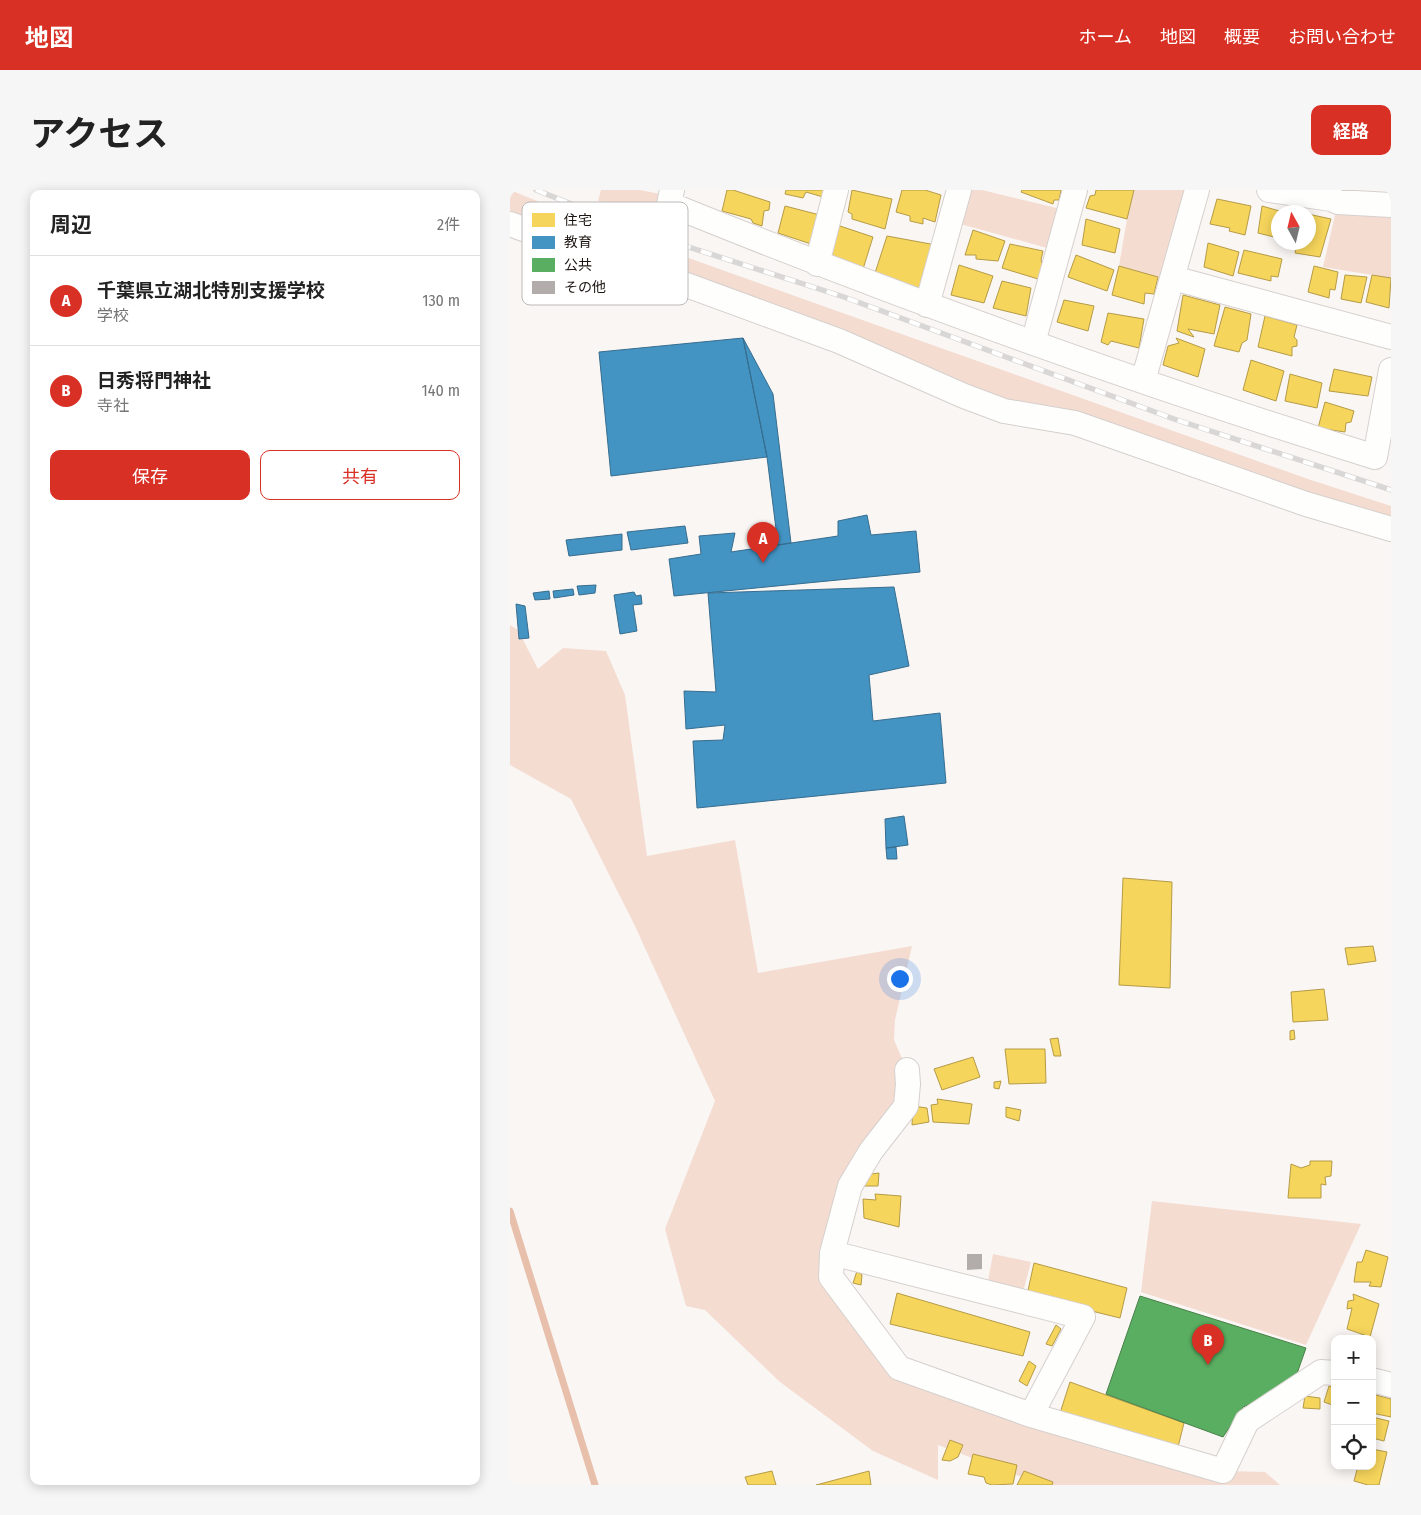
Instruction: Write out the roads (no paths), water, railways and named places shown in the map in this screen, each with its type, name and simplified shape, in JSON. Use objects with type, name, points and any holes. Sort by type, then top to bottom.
[{"type":"street","points":[[816,264],[836,190]]},
{"type":"street","points":[[927,305],[959,190]]},
{"type":"street","points":[[1033,343],[1075,190]]},
{"type":"street","points":[[1143,381],[1197,190]]},
{"type":"street","points":[[1269,190],[1331,195],[1338,202],[1391,204]]},
{"type":"street","points":[[688,212],[816,264],[1033,343],[1375,457],[1391,370]]},
{"type":"street","points":[[510,224],[522,228]]},
{"type":"street","points":[[1173,278],[1391,337]]},
{"type":"street","points":[[688,286],[839,341],[964,396],[1004,411],[1075,424],[1306,504],[1391,529]]},
{"type":"street","points":[[907,1070],[906,1106],[871,1151],[850,1186],[832,1253],[831,1277],[899,1368],[1032,1415],[1223,1471],[1247,1421],[1321,1372],[1331,1373]]},
{"type":"street","points":[[832,1253],[1082,1317],[1032,1415]]},
{"type":"street","points":[[1376,1381],[1391,1385]]},
{"type":"waterway","points":[[510,1211],[595,1485]]},
{"type":"railway","points":[[536,190],[566,202]]},
{"type":"railway","points":[[688,247],[844,297],[1174,419],[1391,490]]},
{"type":"place","name":"千葉県立湖北特別支援学校","points":[[763,563]]},
{"type":"place","name":"日秀将門神社","points":[[1208,1365]]}]
